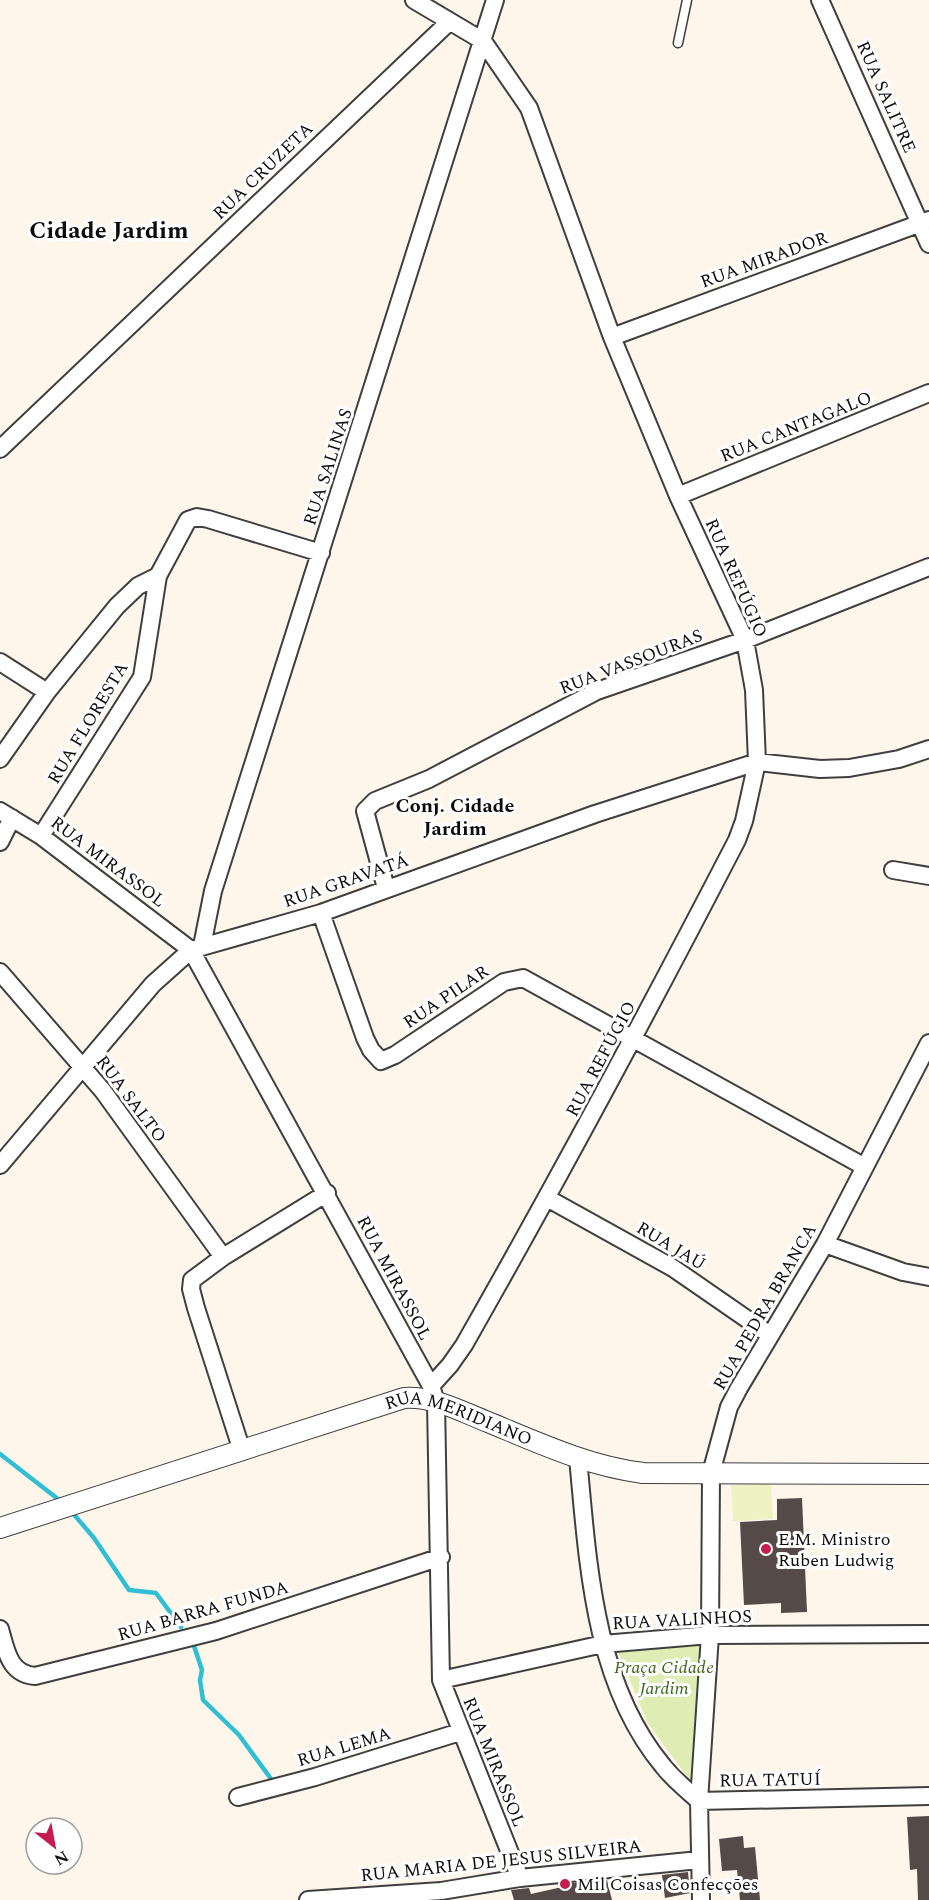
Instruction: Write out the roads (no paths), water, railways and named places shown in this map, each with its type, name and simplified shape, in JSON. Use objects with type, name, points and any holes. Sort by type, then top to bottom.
[{"type":"street","name":"RUA REFÚGIO","points":[[414,0],[483,41],[518,90],[535,121],[612,337],[678,496],[745,640],[754,690],[757,762],[744,821],[737,840],[635,1039],[464,1345],[442,1376],[433,1394]]},
{"type":"street","name":"RUA SALINAS","points":[[196,948],[495,0]]},
{"type":"street","name":"RUA SALITRE","points":[[820,0],[925,222],[929,244]]},
{"type":"street","name":"RUA CRUZETA","points":[[0,448],[449,22]]},
{"type":"street","name":"RUA MIRADOR","points":[[612,337],[925,222]]},
{"type":"street","name":"RUA CANTAGALO","points":[[678,496],[929,393]]},
{"type":"street","name":"RUA FLORESTA","points":[[41,836],[142,676],[158,576],[188,520],[197,517],[321,553]]},
{"type":"street","name":"RUA VASSOURAS","points":[[386,888],[366,823],[365,811],[370,805],[429,779],[597,691],[745,640],[929,567]]},
{"type":"street","points":[[0,759],[47,692],[123,599],[138,586],[158,576]]},
{"type":"street","points":[[0,662],[47,692]]},
{"type":"street","name":"RUA GRAVATÁ","points":[[0,1165],[153,984],[196,948],[321,913],[595,814],[757,762],[820,769],[849,768],[899,759],[929,749]]},
{"type":"street","points":[[0,842],[6,815]]},
{"type":"street","name":"RUA MIRASSOL","points":[[6,815],[41,836],[196,948],[433,1394],[441,1557],[441,1680],[520,1878]]},
{"type":"street","points":[[894,870],[929,876]]},
{"type":"street","name":"RUA PILAR","points":[[321,913],[365,1038],[371,1050],[381,1060],[395,1055],[478,997],[515,978],[523,978],[865,1167]]},
{"type":"street","name":"RUA SALTO","points":[[0,972],[116,1108],[223,1257]]},
{"type":"street","name":"RUA PEDRA BRANCA","points":[[701,1900],[699,1801],[710,1635],[711,1473],[729,1407],[770,1335],[801,1288],[929,1043]]},
{"type":"street","points":[[242,1452],[191,1289],[192,1280],[223,1257],[327,1193]]},
{"type":"street","name":"RUA JAÚ","points":[[547,1198],[673,1268],[770,1335]]},
{"type":"street","points":[[825,1244],[903,1272],[929,1277]]},
{"type":"street","name":"RUA MERIDIANO","points":[[0,1528],[242,1452],[390,1401],[433,1394],[578,1458],[643,1473],[929,1474]]},
{"type":"street","name":"RUA TATUÍ","points":[[578,1458],[588,1563],[603,1644],[632,1718],[663,1767],[699,1801],[929,1796]]},
{"type":"street","name":"RUA BARRA FUNDA","points":[[0,1629],[16,1670],[34,1676],[216,1631],[441,1557]]},
{"type":"street","name":"RUA VALINHOS","points":[[441,1680],[603,1644],[710,1635],[929,1634]]},
{"type":"street","name":"RUA LEMA","points":[[238,1797],[315,1777],[460,1732]]},
{"type":"street","name":"RUA MARIA DE JESUS SILVEIRA","points":[[308,1900],[441,1895],[520,1878],[699,1860]]},
{"type":"lane","points":[[678,43],[687,0]]},
{"type":"waterway","points":[[0,1454],[63,1503]]},
{"type":"waterway","points":[[71,1511],[94,1538],[129,1590],[156,1593],[181,1627]]},
{"type":"waterway","points":[[194,1646],[202,1670],[200,1680],[203,1700],[239,1735],[274,1783]]},
{"type":"place","name":"E.M. Ministro Ruben Ludwig","points":[[766,1549]]},
{"type":"place","name":"Mil Coisas Confecções","points":[[565,1884]]},
{"type":"district","name":"Cidade Jardim","points":[[109,231]]},
{"type":"district","name":"Conj. Cidade Jardim","points":[[455,818]]},
{"type":"park label","name":"Praça Cidade Jardim","points":[[664,1677]]}]
